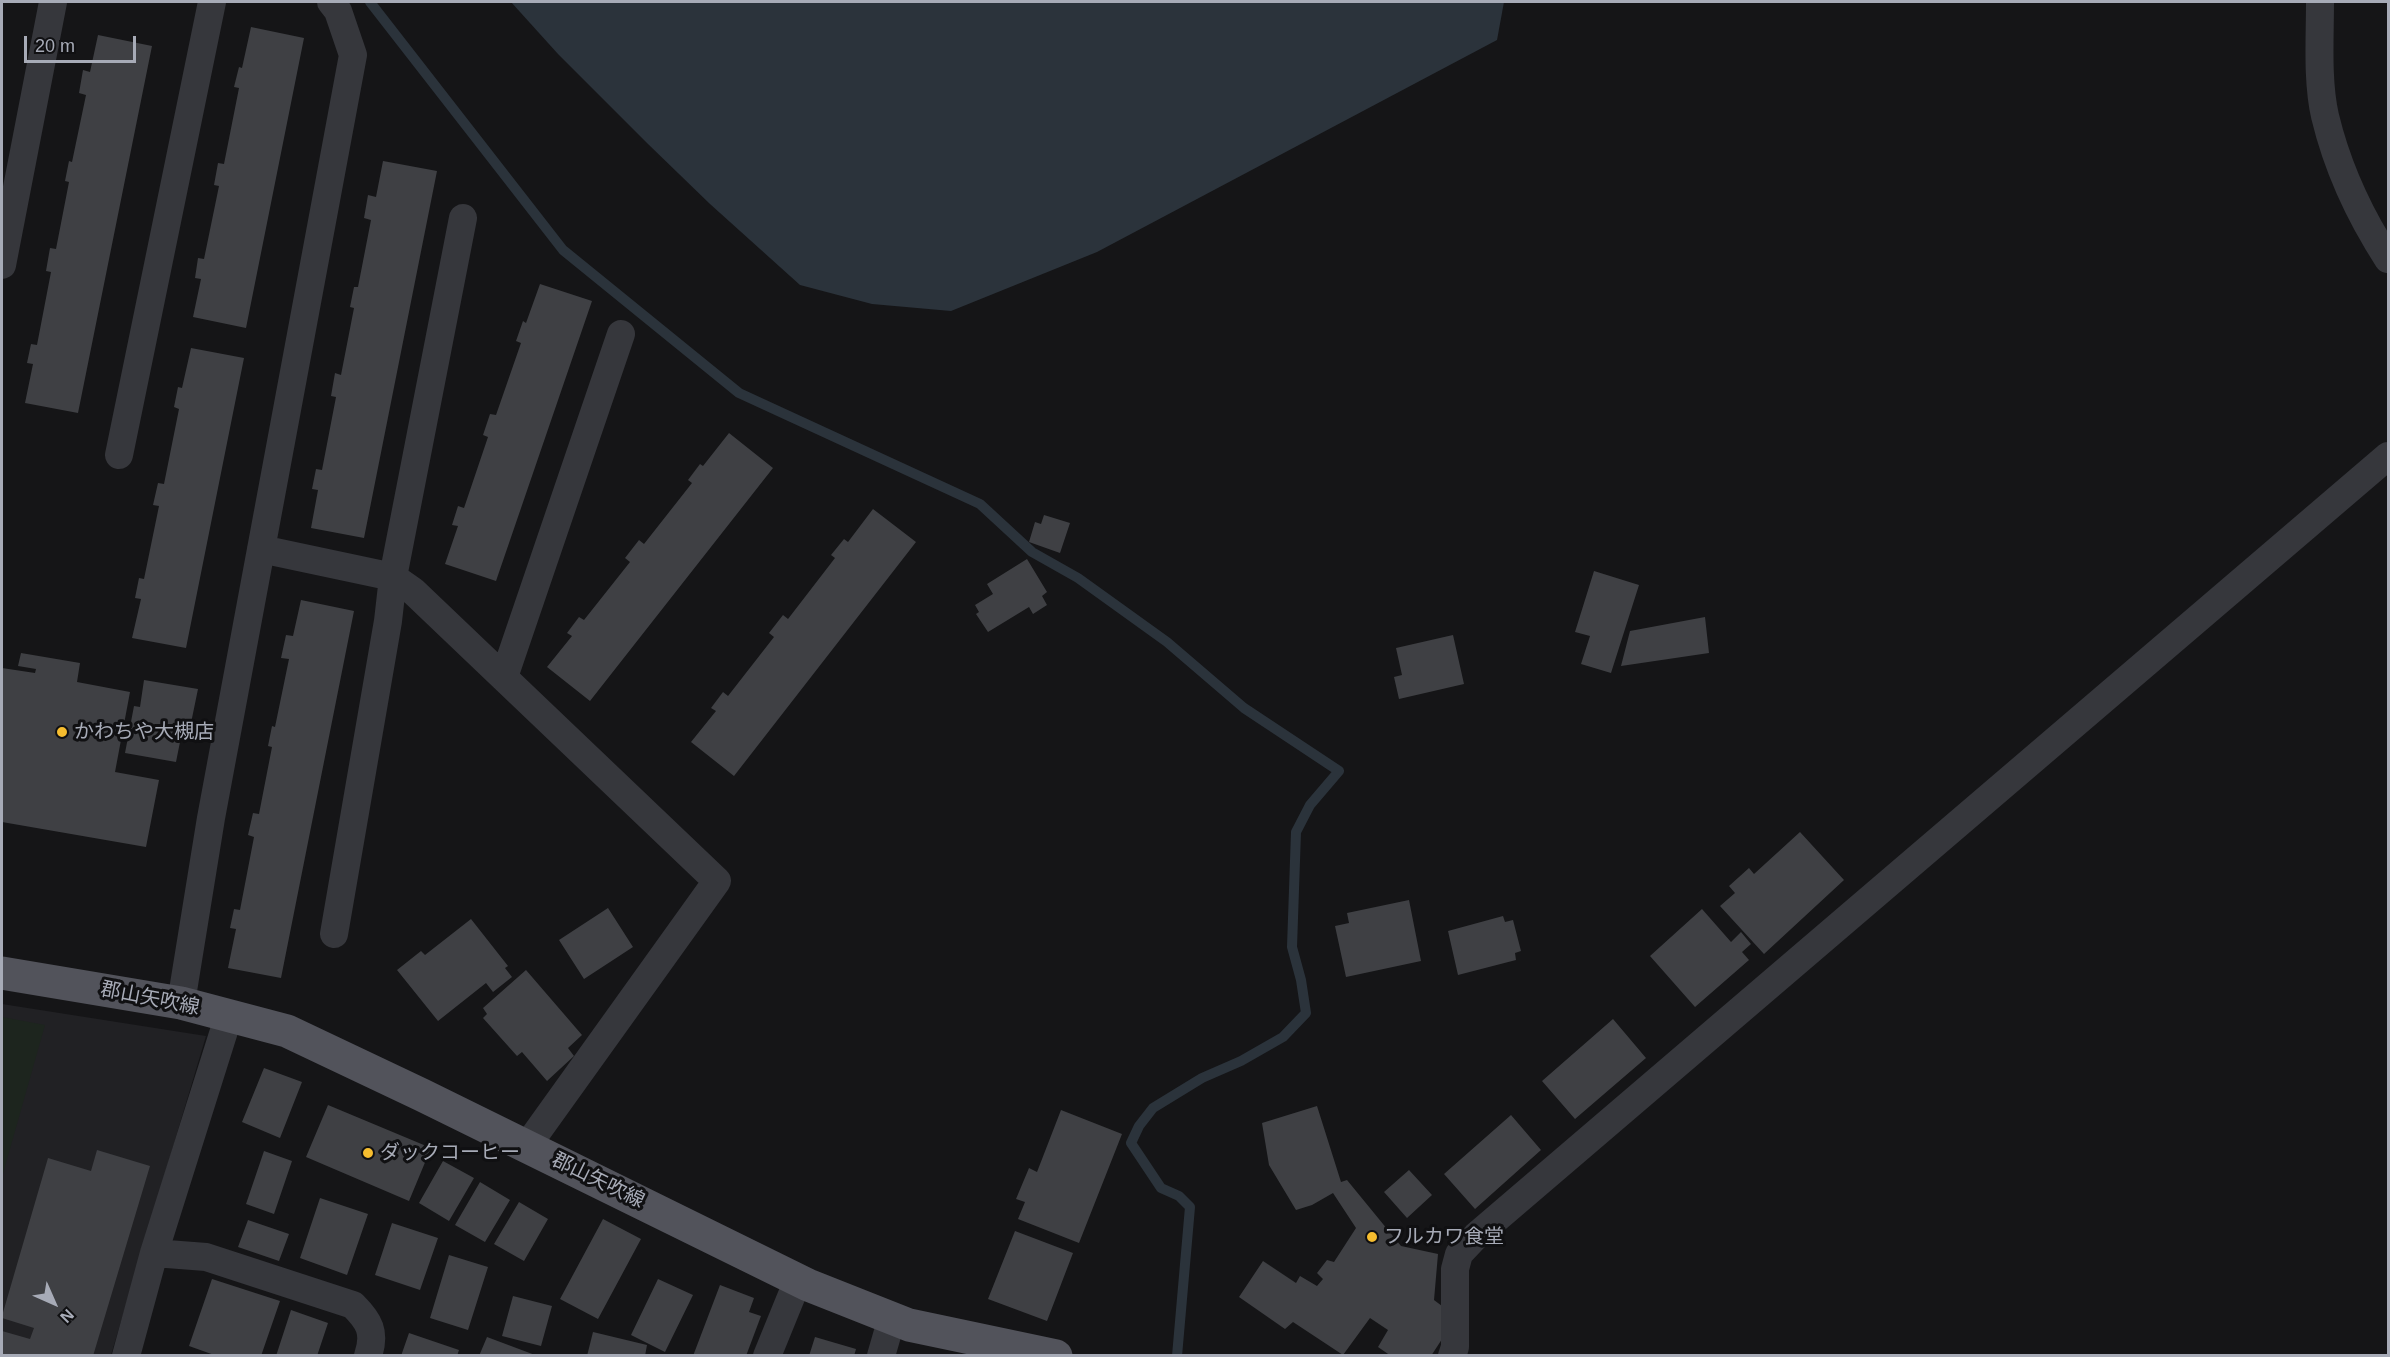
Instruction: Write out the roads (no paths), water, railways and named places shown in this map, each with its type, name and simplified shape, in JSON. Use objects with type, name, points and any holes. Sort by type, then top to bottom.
[{"type":"main road","name":"郡山矢吹線","points":[[2,973],[181,1003],[287,1031],[798,1280],[909,1325],[1056,1356]]},
{"type":"street","points":[[2,265],[53,2]]},
{"type":"street","points":[[119,455],[212,2]]},
{"type":"street","points":[[181,1003],[211,818],[353,55],[338,11],[331,2]]},
{"type":"street","points":[[2320,2],[2319,55],[2325,115],[2343,169],[2368,228],[2388,259]]},
{"type":"street","points":[[333,934],[388,621],[393,577],[463,218]]},
{"type":"street","points":[[504,677],[621,334]]},
{"type":"street","points":[[1452,1356],[1455,1347],[1455,1269],[1459,1254],[1476,1236],[2388,456]]},
{"type":"street","points":[[261,549],[393,577],[413,591],[717,881],[527,1146]]},
{"type":"street","points":[[133,1354],[154,1252],[228,1015]]},
{"type":"street","points":[[154,1252],[206,1257],[353,1305],[368,1321],[372,1345],[368,1356]]},
{"type":"street","points":[[767,1356],[798,1280]]},
{"type":"street","points":[[881,1356],[892,1318]]},
{"type":"waterway","points":[[370,2],[563,250],[739,393],[980,504],[1032,552],[1078,578],[1167,642],[1244,708],[1339,771],[1310,805],[1296,832],[1292,947],[1301,980],[1306,1013],[1283,1037],[1241,1061],[1202,1078],[1153,1108],[1139,1126],[1131,1143],[1161,1188],[1179,1196],[1190,1207],[1177,1356]]},
{"type":"place","name":"かわちや大槻店","points":[[62,732]]},
{"type":"place","name":"ダックコーヒー","points":[[368,1153]]},
{"type":"place","name":"フルカワ食堂","points":[[1372,1237]]}]
